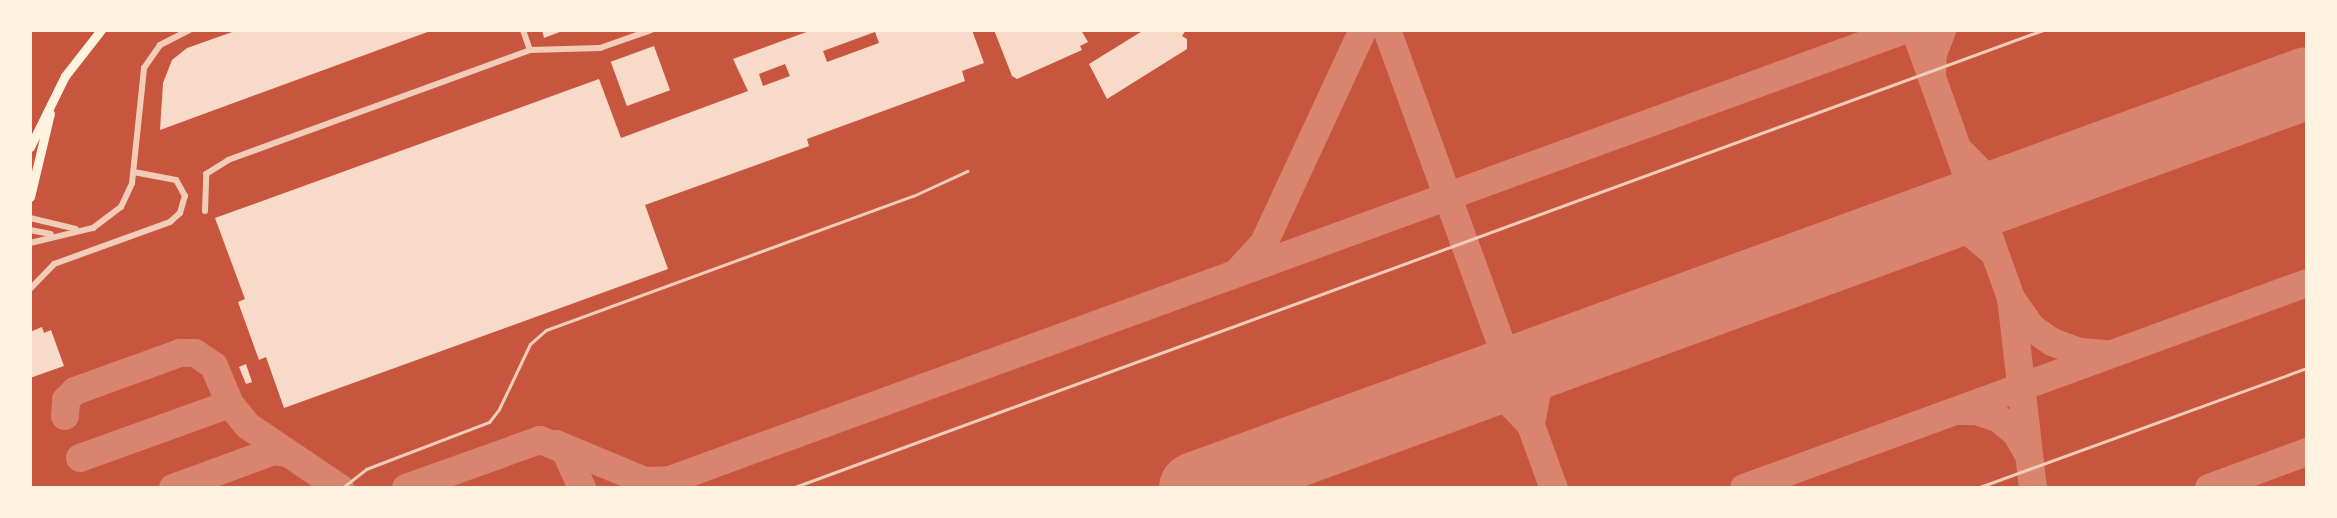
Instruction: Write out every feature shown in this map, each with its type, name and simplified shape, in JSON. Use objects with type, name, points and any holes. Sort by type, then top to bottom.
[{"type":"main road","points":[[30,147],[79,54],[101,30]]},
{"type":"main road","points":[[30,197],[51,105]]},
{"type":"street","points":[[30,243],[100,225],[114,214],[130,191],[134,172],[144,68],[160,45],[189,30]]},
{"type":"street","points":[[522,30],[530,50]]},
{"type":"street","points":[[205,211],[204,178],[220,163],[530,50],[600,48],[651,30]]},
{"type":"street","points":[[30,289],[54,264],[170,222],[180,213],[185,196],[176,180],[134,172]]},
{"type":"street","points":[[30,218],[79,230]]},
{"type":"street","points":[[30,230],[55,235]]},
{"type":"lane","points":[[792,488],[2043,30]]},
{"type":"lane","points":[[342,488],[366,469],[489,422],[499,409],[530,344],[546,330],[913,196],[967,171]]},
{"type":"lane","points":[[1977,488],[2307,368]]},
{"type":"building","points":[[238,30],[433,30],[160,130],[163,83],[172,60],[187,48]]},
{"type":"building","points":[[542,30],[565,30],[544,38]]},
{"type":"building","points":[[812,30],[972,30],[984,63],[962,71],[965,81],[807,139],[809,146],[645,205],[668,269],[284,408],[266,357],[259,360],[238,302],[245,299],[215,218],[599,79],[621,138],[748,91],[733,59]],"holes":[[[875,32],[879,43],[827,62],[823,51]],[[785,64],[790,76],[763,86],[759,74]]]},
{"type":"building","points":[[994,30],[1081,30],[1088,42],[1080,46],[1082,50],[1017,79],[1012,76]]},
{"type":"building","points":[[1144,30],[1186,30],[1182,36],[1187,39],[1187,49],[1107,99],[1089,64]]},
{"type":"building","points":[[654,46],[670,90],[627,106],[611,62]]},
{"type":"building","points":[[42,327],[44,333],[51,330],[64,366],[30,378],[30,332]]},
{"type":"building","points":[[246,364],[252,382],[246,384],[239,367]]},
{"type":"taxiway","points":[[1240,269],[1264,243],[1363,30]]},
{"type":"taxiway","points":[[1387,30],[1554,488]]},
{"type":"taxiway","points":[[648,488],[1904,30]]},
{"type":"taxiway","points":[[1915,30],[2011,298],[2033,488]]},
{"type":"taxiway","points":[[1932,74],[1933,54],[1942,30]]},
{"type":"taxiway","points":[[1963,154],[1982,174],[2002,185],[2018,187],[2038,181]]},
{"type":"taxiway","points":[[1917,225],[1938,218],[1958,222],[1992,251]]},
{"type":"taxiway","points":[[1744,488],[2307,283]]},
{"type":"taxiway","points":[[2013,301],[2032,328],[2052,342],[2079,352],[2106,354]]},
{"type":"taxiway","points":[[1532,419],[1540,376],[1554,359],[1573,350]]},
{"type":"taxiway","points":[[65,416],[66,400],[75,391],[180,353],[195,353],[214,366],[230,404],[248,426],[340,488]]},
{"type":"taxiway","points":[[1452,394],[1473,388],[1488,391],[1508,401],[1527,421]]},
{"type":"taxiway","points":[[80,458],[230,404]]},
{"type":"taxiway","points":[[1958,411],[1976,411],[1998,418],[2016,433],[2028,454]]},
{"type":"taxiway","points":[[406,488],[540,440],[565,450],[582,488]]},
{"type":"taxiway","points":[[556,444],[645,481],[670,480]]},
{"type":"taxiway","points":[[173,488],[274,451],[286,453]]},
{"type":"taxiway","points":[[2209,488],[2307,452]]},
{"type":"runway","points":[[1195,488],[2307,83]]}]
